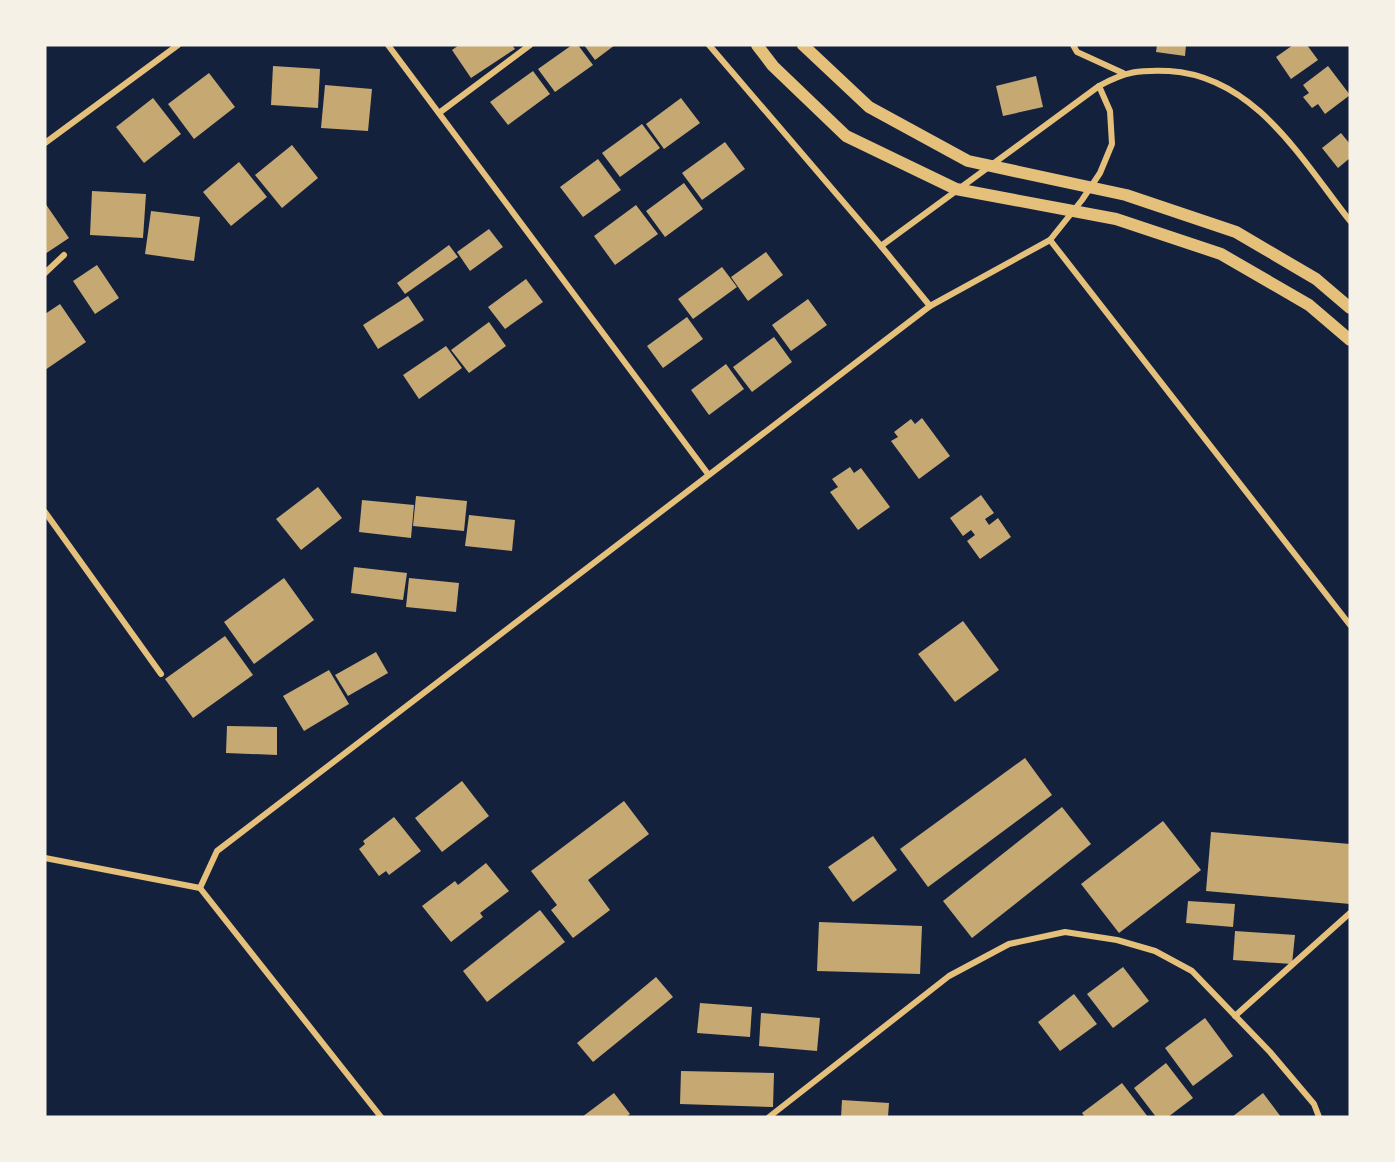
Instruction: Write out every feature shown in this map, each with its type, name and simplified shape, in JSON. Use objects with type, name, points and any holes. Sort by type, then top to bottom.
[{"type":"main road","points":[[757,45],[773,66],[846,136],[956,189],[1116,219],[1221,254],[1309,305],[1350,340]]},
{"type":"main road","points":[[803,45],[869,107],[968,161],[1126,195],[1236,232],[1317,279],[1350,308]]},
{"type":"street","points":[[45,143],[178,45]]},
{"type":"street","points":[[388,45],[708,474]]},
{"type":"street","points":[[439,113],[530,45]]},
{"type":"street","points":[[709,45],[930,306]]},
{"type":"street","points":[[1073,45],[1077,52],[1123,73],[1194,73],[1226,85],[1259,108],[1350,221]]},
{"type":"street","points":[[881,246],[1099,86],[1123,73]]},
{"type":"street","points":[[200,888],[217,851],[708,474],[930,306],[1050,240],[1100,173],[1112,144],[1110,111],[1099,86]]},
{"type":"street","points":[[1050,240],[1350,625]]},
{"type":"street","points":[[45,273],[64,255]]},
{"type":"street","points":[[45,512],[161,674]]},
{"type":"street","points":[[45,858],[200,888],[381,1117]]},
{"type":"street","points":[[1234,1016],[1350,913]]},
{"type":"street","points":[[769,1117],[949,976],[1009,944],[1065,932],[1117,940],[1155,951],[1192,971],[1314,1104],[1320,1117]]},
{"type":"building","points":[[459,45],[512,45],[515,49],[471,78],[452,50]]},
{"type":"building","points":[[572,45],[578,45],[593,65],[555,92],[538,69]]},
{"type":"building","points":[[584,45],[615,45],[595,60]]},
{"type":"building","points":[[1157,45],[1186,45],[1185,56],[1156,52]]},
{"type":"building","points":[[1293,45],[1307,45],[1318,60],[1291,79],[1276,57]]},
{"type":"building","points":[[273,66],[320,69],[318,108],[271,105]]},
{"type":"building","points":[[1328,66],[1350,95],[1325,114],[1318,104],[1312,108],[1303,97],[1309,93],[1303,85]]},
{"type":"building","points":[[533,71],[550,94],[508,125],[490,102]]},
{"type":"building","points":[[209,73],[235,107],[194,139],[168,104]]},
{"type":"building","points":[[1036,76],[1043,107],[1003,116],[996,86]]},
{"type":"building","points":[[325,85],[372,89],[368,131],[321,128]]},
{"type":"building","points":[[153,98],[181,134],[144,163],[116,127]]},
{"type":"building","points":[[681,98],[700,123],[664,149],[646,124]]},
{"type":"building","points":[[642,124],[660,148],[620,177],[602,153]]},
{"type":"building","points":[[1341,133],[1350,144],[1350,158],[1338,168],[1322,148]]},
{"type":"building","points":[[725,142],[745,169],[702,200],[682,173]]},
{"type":"building","points":[[292,145],[318,178],[282,208],[255,175]]},
{"type":"building","points":[[598,159],[621,190],[583,217],[560,187]]},
{"type":"building","points":[[239,162],[267,197],[231,226],[203,192]]},
{"type":"building","points":[[684,183],[703,209],[665,237],[646,211]]},
{"type":"building","points":[[92,191],[146,194],[143,238],[90,235]]},
{"type":"building","points":[[45,203],[69,238],[45,254]]},
{"type":"building","points":[[636,205],[658,234],[615,265],[594,236]]},
{"type":"building","points":[[151,211],[200,217],[194,261],[145,254]]},
{"type":"building","points":[[489,229],[503,247],[470,271],[457,252]]},
{"type":"building","points":[[449,245],[458,257],[405,294],[397,283]]},
{"type":"building","points":[[766,252],[783,275],[748,301],[731,277]]},
{"type":"building","points":[[97,265],[119,298],[95,314],[73,281]]},
{"type":"building","points":[[722,267],[737,287],[693,319],[678,299]]},
{"type":"building","points":[[526,279],[543,302],[505,329],[488,307]]},
{"type":"building","points":[[408,296],[424,320],[378,349],[363,325]]},
{"type":"building","points":[[808,299],[827,325],[791,351],[772,325]]},
{"type":"building","points":[[60,304],[86,342],[45,370],[45,314]]},
{"type":"building","points":[[687,317],[703,339],[663,368],[647,346]]},
{"type":"building","points":[[489,322],[506,346],[469,373],[451,350]]},
{"type":"building","points":[[774,337],[792,362],[752,392],[733,367]]},
{"type":"building","points":[[446,346],[462,368],[419,399],[403,375]]},
{"type":"building","points":[[726,364],[744,389],[709,415],[691,390]]},
{"type":"building","points":[[922,418],[950,456],[919,479],[891,441],[898,437],[894,432],[911,419],[915,424]]},
{"type":"building","points":[[850,467],[854,473],[861,468],[890,507],[858,530],[830,492],[838,487],[832,479]]},
{"type":"building","points":[[318,487],[342,518],[301,550],[276,519]]},
{"type":"building","points":[[981,495],[994,513],[985,519],[989,525],[998,518],[1011,537],[980,559],[967,541],[975,535],[971,530],[963,536],[950,518]]},
{"type":"building","points":[[416,496],[467,501],[464,531],[413,526]]},
{"type":"building","points":[[362,500],[414,505],[411,538],[359,532]]},
{"type":"building","points":[[469,515],[515,520],[512,551],[465,546]]},
{"type":"building","points":[[354,567],[407,573],[403,600],[351,593]]},
{"type":"building","points":[[284,578],[314,620],[254,664],[224,622]]},
{"type":"building","points":[[409,578],[459,583],[456,612],[406,607]]},
{"type":"building","points":[[963,621],[999,670],[955,702],[918,654]]},
{"type":"building","points":[[225,636],[253,675],[193,718],[165,679]]},
{"type":"building","points":[[376,652],[388,673],[348,696],[335,675]]},
{"type":"building","points":[[329,670],[349,704],[304,731],[283,696]]},
{"type":"building","points":[[227,726],[277,727],[277,755],[226,753]]},
{"type":"building","points":[[1025,758],[1052,795],[928,887],[900,849]]},
{"type":"building","points":[[462,781],[489,816],[442,852],[415,818]]},
{"type":"building","points":[[624,801],[649,834],[588,880],[610,910],[573,938],[551,910],[557,905],[531,871]]},
{"type":"building","points":[[1062,807],[1091,844],[972,938],[943,901]]},
{"type":"building","points":[[394,817],[421,851],[389,875],[386,871],[379,876],[359,849],[365,844],[363,841]]},
{"type":"building","points":[[1163,821],[1201,870],[1119,933],[1081,884]]},
{"type":"building","points":[[1211,832],[1350,844],[1350,904],[1206,891]]},
{"type":"building","points":[[873,836],[897,870],[853,902],[828,867]]},
{"type":"building","points":[[486,863],[509,891],[480,913],[483,917],[451,942],[422,906],[455,881],[458,885]]},
{"type":"building","points":[[1188,901],[1235,904],[1233,927],[1186,923]]},
{"type":"building","points":[[540,910],[565,942],[487,1002],[463,971]]},
{"type":"building","points":[[819,922],[922,926],[920,974],[817,971]]},
{"type":"building","points":[[1235,931],[1295,935],[1292,964],[1233,960]]},
{"type":"building","points":[[1123,967],[1149,1001],[1113,1028],[1087,994]]},
{"type":"building","points":[[656,977],[673,997],[593,1062],[577,1043]]},
{"type":"building","points":[[1074,994],[1097,1024],[1060,1051],[1038,1022]]},
{"type":"building","points":[[700,1003],[752,1007],[750,1037],[697,1033]]},
{"type":"building","points":[[761,1013],[820,1018],[817,1051],[759,1046]]},
{"type":"building","points":[[1205,1018],[1233,1056],[1193,1086],[1165,1048]]},
{"type":"building","points":[[1166,1063],[1193,1098],[1168,1117],[1156,1117],[1134,1088]]},
{"type":"building","points":[[681,1071],[774,1073],[773,1107],[680,1104]]},
{"type":"building","points":[[1122,1083],[1148,1117],[1085,1117],[1082,1113]]},
{"type":"building","points":[[614,1093],[630,1114],[626,1117],[582,1117]]},
{"type":"building","points":[[1263,1093],[1281,1117],[1232,1117]]},
{"type":"building","points":[[842,1100],[889,1103],[888,1117],[841,1117]]}]
